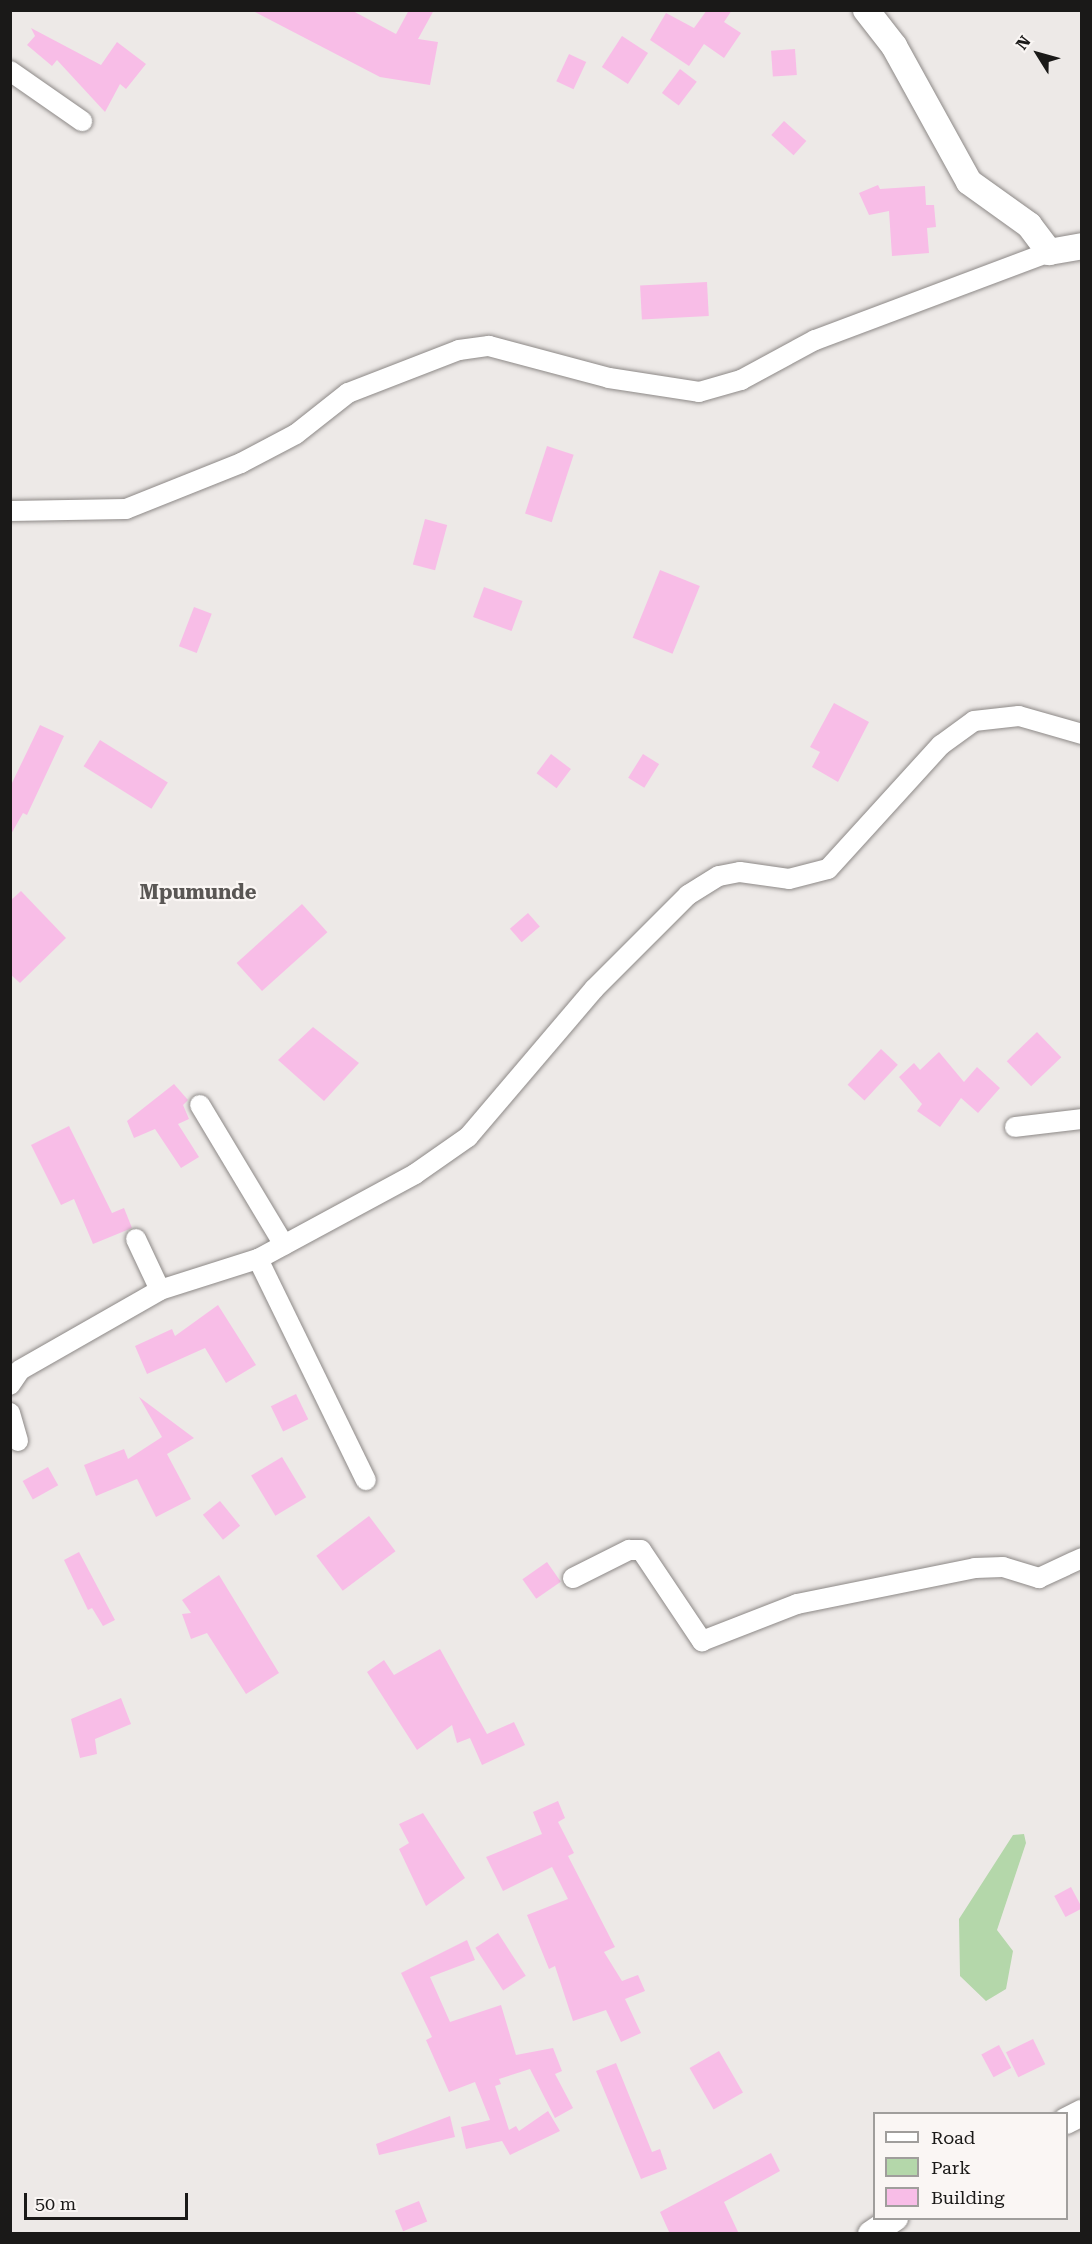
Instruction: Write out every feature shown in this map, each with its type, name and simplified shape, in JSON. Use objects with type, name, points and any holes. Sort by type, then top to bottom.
[{"type":"street","points":[[866,10],[894,46],[969,182],[1029,225],[1049,252]]},
{"type":"street","points":[[10,71],[82,121]]},
{"type":"street","points":[[10,511],[126,509],[241,463],[296,434],[348,393],[459,351],[489,346],[609,378],[699,392],[741,380],[815,340],[1049,252],[1082,246]]},
{"type":"street","points":[[10,1385],[20,1370],[160,1290],[258,1259],[415,1174],[468,1137],[594,988],[688,895],[711,880],[740,872],[789,879],[828,869],[941,745],[974,721],[1019,716],[1082,734]]},
{"type":"street","points":[[200,1105],[284,1245]]},
{"type":"street","points":[[1015,1126],[1082,1119]]},
{"type":"street","points":[[136,1239],[160,1290]]},
{"type":"street","points":[[258,1259],[366,1480]]},
{"type":"street","points":[[10,1413],[18,1441]]},
{"type":"street","points":[[573,1578],[629,1550],[641,1550],[702,1641],[797,1605],[975,1568],[1003,1567],[1039,1578],[1082,1558]]},
{"type":"street","points":[[1068,2120],[1082,2113]]},
{"type":"street","points":[[871,2234],[892,2220]]},
{"type":"green space","points":[[1024,1834],[1026,1843],[997,1930],[1013,1951],[1006,1989],[986,2001],[960,1976],[959,1919],[1013,1835]]},
{"type":"building","points":[[251,10],[351,10],[396,34],[409,10],[434,10],[418,39],[438,42],[430,85],[380,77]]},
{"type":"building","points":[[707,10],[732,10],[724,22],[741,33],[724,58],[704,44],[689,66],[650,40],[666,13],[694,28]]},
{"type":"building","points":[[31,28],[101,65],[117,42],[146,64],[126,89],[120,84],[105,112],[57,60],[52,66],[27,45],[35,36]]},
{"type":"building","points":[[622,36],[648,53],[628,84],[602,67]]},
{"type":"building","points":[[795,49],[797,75],[773,77],[771,51]]},
{"type":"building","points":[[569,54],[586,62],[574,89],[556,81]]},
{"type":"building","points":[[680,69],[697,82],[679,106],[662,93]]},
{"type":"building","points":[[784,121],[806,141],[794,155],[771,135]]},
{"type":"building","points":[[878,185],[880,189],[925,186],[926,205],[934,205],[936,227],[927,228],[929,253],[892,256],[889,211],[869,215],[859,193]]},
{"type":"building","points":[[707,282],[709,316],[642,319],[640,286]]},
{"type":"building","points":[[547,446],[574,455],[552,522],[525,514]]},
{"type":"building","points":[[425,519],[447,525],[435,570],[413,564]]},
{"type":"building","points":[[660,570],[700,586],[673,654],[633,638]]},
{"type":"building","points":[[484,587],[523,601],[512,631],[473,617]]},
{"type":"building","points":[[194,607],[212,614],[197,653],[179,646]]},
{"type":"building","points":[[834,703],[869,722],[838,782],[812,767],[820,752],[810,747]]},
{"type":"building","points":[[40,725],[64,736],[27,815],[23,813],[10,836],[10,787]]},
{"type":"building","points":[[100,740],[168,782],[151,809],[84,766]]},
{"type":"building","points":[[551,754],[571,769],[557,788],[537,773]]},
{"type":"building","points":[[643,754],[659,764],[644,788],[628,778]]},
{"type":"building","points":[[21,891],[66,938],[20,983],[10,974],[10,901]]},
{"type":"building","points":[[302,904],[327,932],[262,991],[237,963]]},
{"type":"building","points":[[528,913],[540,927],[522,942],[510,929]]},
{"type":"building","points":[[313,1027],[359,1063],[324,1101],[278,1060]]},
{"type":"building","points":[[1037,1032],[1061,1057],[1031,1086],[1007,1061]]},
{"type":"building","points":[[881,1049],[898,1065],[864,1101],[848,1085]]},
{"type":"building","points":[[939,1052],[964,1082],[977,1067],[1000,1088],[978,1113],[961,1098],[940,1127],[917,1111],[922,1104],[899,1077],[914,1063],[920,1070]]},
{"type":"building","points":[[174,1084],[188,1100],[183,1105],[189,1119],[178,1124],[199,1157],[181,1168],[155,1129],[134,1138],[127,1121]]},
{"type":"building","points":[[69,1126],[112,1213],[124,1208],[132,1228],[93,1244],[74,1199],[61,1205],[31,1145]]},
{"type":"building","points":[[218,1305],[256,1365],[226,1383],[205,1348],[147,1374],[135,1346],[172,1329],[175,1336]]},
{"type":"building","points":[[296,1394],[308,1419],[283,1431],[271,1406]]},
{"type":"building","points":[[139,1397],[194,1438],[167,1454],[191,1499],[156,1517],[137,1479],[96,1496],[84,1465],[124,1449],[128,1459],[162,1437]]},
{"type":"building","points":[[282,1457],[306,1497],[275,1516],[251,1476]]},
{"type":"building","points":[[48,1467],[58,1485],[33,1499],[23,1481]]},
{"type":"building","points":[[220,1501],[240,1526],[223,1540],[203,1515]]},
{"type":"building","points":[[369,1516],[395,1551],[343,1591],[316,1556]]},
{"type":"building","points":[[79,1552],[115,1620],[103,1626],[92,1608],[88,1610],[64,1560]]},
{"type":"building","points":[[547,1562],[561,1582],[536,1599],[522,1579]]},
{"type":"building","points":[[219,1575],[279,1673],[246,1694],[207,1633],[191,1639],[182,1614],[191,1613],[182,1600]]},
{"type":"building","points":[[440,1649],[487,1734],[514,1722],[525,1745],[482,1765],[470,1738],[457,1743],[452,1725],[417,1750],[367,1672],[384,1660],[394,1675]]},
{"type":"building","points":[[121,1698],[131,1724],[95,1739],[97,1754],[80,1758],[71,1719]]},
{"type":"building","points":[[558,1801],[565,1818],[558,1822],[574,1853],[568,1856],[615,1947],[604,1952],[622,1981],[638,1975],[645,1991],[625,1999],[641,2033],[621,2042],[606,2010],[573,2021],[555,1966],[549,1969],[527,1915],[568,1899],[552,1867],[503,1891],[486,1857],[542,1834],[533,1812]]},
{"type":"building","points":[[423,1813],[465,1878],[426,1906],[399,1849],[409,1843],[399,1824]]},
{"type":"building","points":[[1071,1887],[1082,1908],[1065,1917],[1054,1896]]},
{"type":"building","points":[[498,1933],[526,1976],[503,1990],[475,1948]]},
{"type":"building","points":[[467,1940],[475,1960],[430,1977],[450,2022],[501,2005],[516,2055],[553,2048],[562,2071],[555,2074],[573,2108],[555,2118],[530,2069],[499,2079],[501,2084],[495,2086],[509,2130],[516,2126],[519,2131],[548,2111],[560,2131],[510,2155],[502,2141],[466,2149],[461,2127],[490,2120],[475,2082],[449,2092],[426,2040],[432,2037],[401,1973]]},
{"type":"building","points":[[1033,2039],[1045,2064],[1018,2077],[1006,2052]]},
{"type":"building","points":[[999,2045],[1011,2068],[994,2077],[981,2054]]},
{"type":"building","points":[[719,2051],[743,2093],[714,2110],[690,2068]]},
{"type":"building","points":[[616,2063],[652,2152],[660,2149],[667,2169],[641,2179],[596,2071]]},
{"type":"building","points":[[450,2116],[455,2137],[379,2155],[376,2144]]},
{"type":"building","points":[[771,2153],[780,2171],[724,2202],[739,2234],[670,2234],[660,2212]]},
{"type":"building","points":[[419,2201],[427,2221],[403,2231],[395,2211]]},
{"type":"district","name":"Mpumunde","points":[[198,892]]}]
